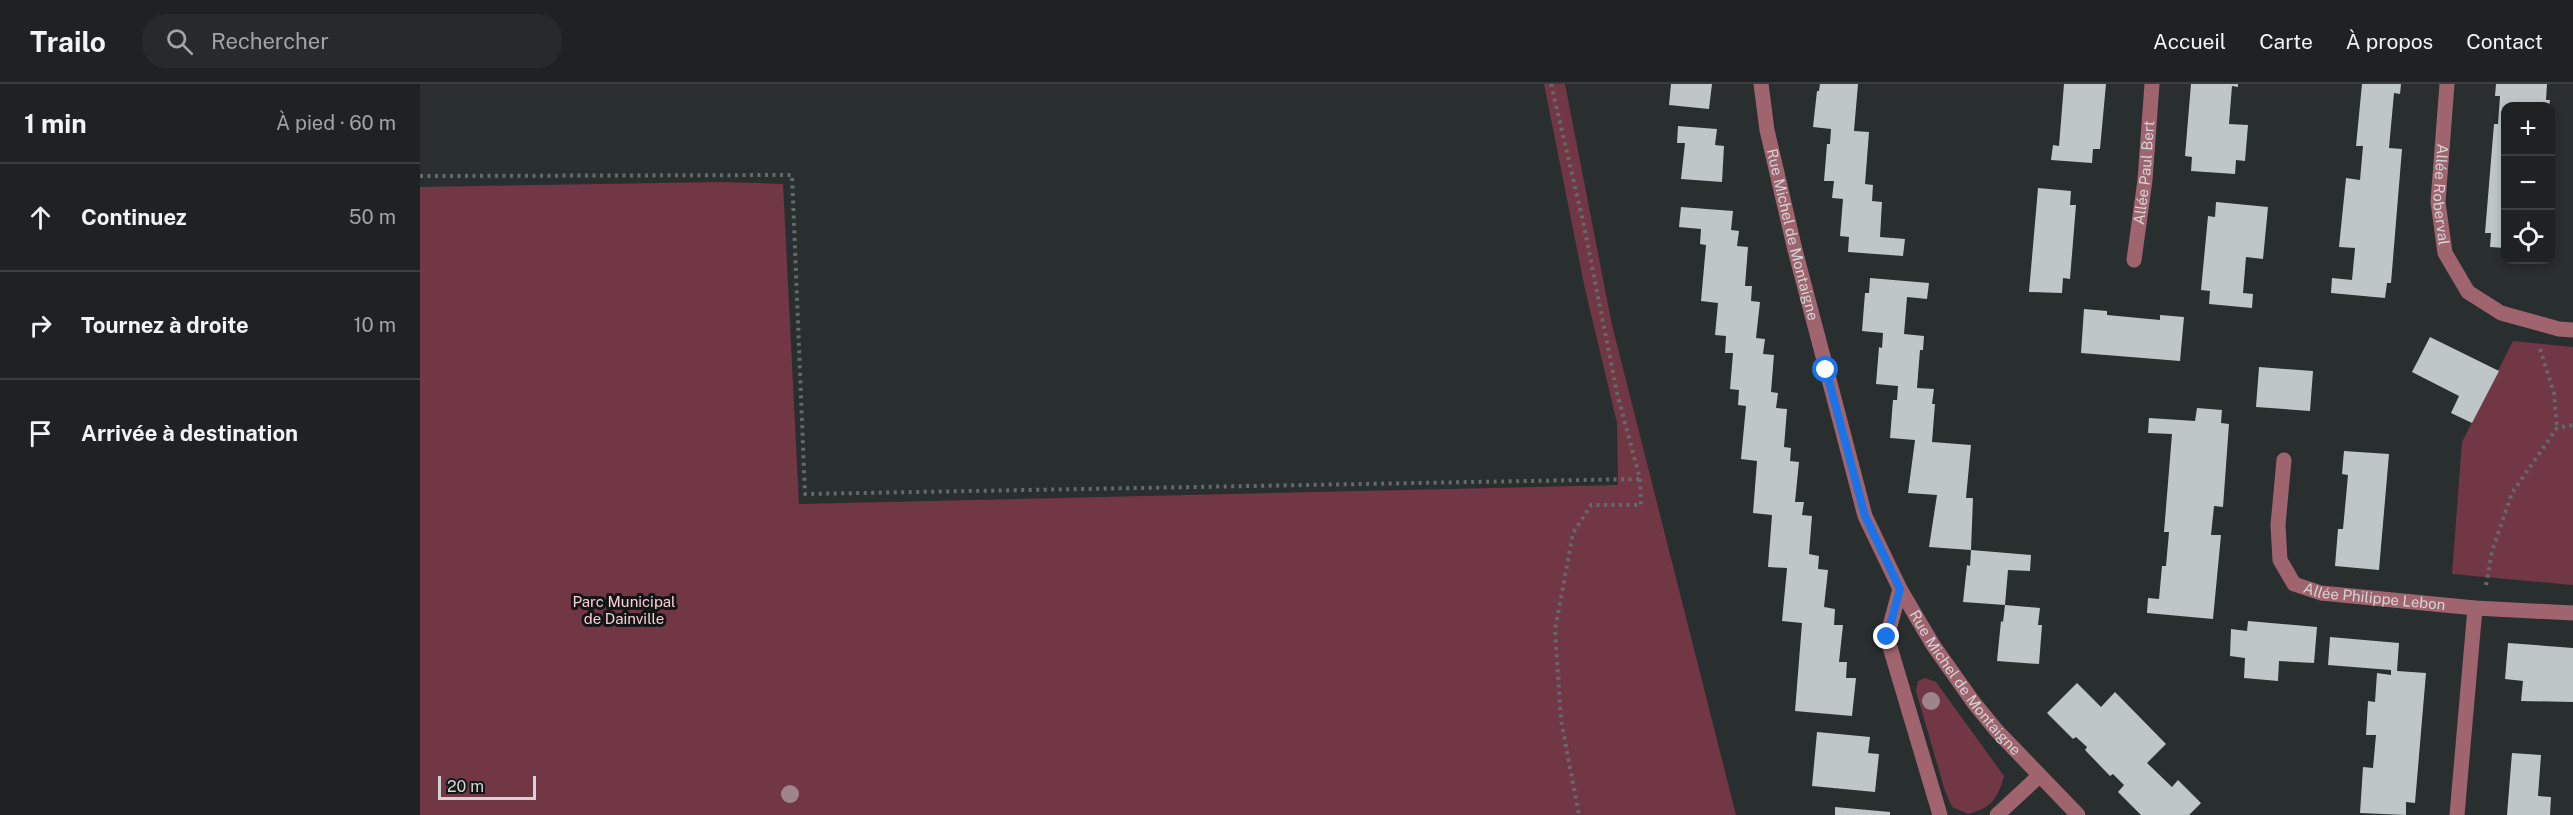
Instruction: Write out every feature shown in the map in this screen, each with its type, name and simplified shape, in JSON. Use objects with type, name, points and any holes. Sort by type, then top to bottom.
[{"type":"street","name":"Rue Michel de Montaigne","points":[[1761,84],[1767,130],[1795,250],[1865,516],[1900,589],[1933,645],[1974,703],[2039,776],[2078,815]]},
{"type":"street","name":"Allée Paul Bert","points":[[2134,260],[2145,180],[2152,84]]},
{"type":"street","name":"Allée Roberval","points":[[2446,84],[2438,202],[2445,253],[2468,292],[2501,313],[2559,329],[2573,330]]},
{"type":"street","name":"Allée Philippe Lebon","points":[[2284,460],[2278,525],[2280,560],[2294,584],[2321,593],[2475,608],[2573,613]]},
{"type":"street","points":[[1900,589],[1887,637],[1940,815]]},
{"type":"street","points":[[2457,815],[2475,608]]},
{"type":"street","points":[[1997,815],[2039,776]]},
{"type":"path","points":[[1551,84],[1583,221],[1617,393],[1640,479],[1641,505],[1591,505],[1573,533],[1555,630],[1561,720],[1579,815]]},
{"type":"path","points":[[420,176],[792,175],[805,494],[1640,479]]},
{"type":"path","points":[[2475,608],[2488,578],[2492,551],[2512,493],[2557,428],[2554,393],[2538,344],[2525,320]]},
{"type":"path","points":[[2557,428],[2573,425]]},
{"type":"green space","name":"Parc Municipal de Dainville","points":[[1544,84],[1565,84],[1612,325],[1736,815],[420,815],[420,187],[723,182],[783,184],[799,504],[1618,485],[1617,423],[1585,289]]},
{"type":"green space","points":[[2513,341],[2573,347],[2573,585],[2452,574],[2462,442]]},
{"type":"green space","points":[[1925,678],[1936,682],[2004,776],[1996,797],[1976,812],[1968,814],[1952,807],[1945,791],[1916,691],[1918,681]]},
{"type":"building","points":[[1671,84],[1712,84],[1709,109],[1669,105]]},
{"type":"building","points":[[1820,84],[1858,84],[1854,131],[1869,132],[1865,184],[1873,185],[1872,201],[1882,202],[1880,237],[1905,239],[1903,256],[1848,252],[1849,237],[1840,236],[1843,199],[1832,198],[1834,181],[1824,181],[1827,144],[1830,144],[1831,129],[1813,127],[1817,91],[1819,91]]},
{"type":"building","points":[[2064,84],[2106,84],[2100,149],[2093,149],[2092,163],[2051,160],[2053,145],[2059,146]]},
{"type":"building","points":[[2191,84],[2238,84],[2238,87],[2232,86],[2229,124],[2248,125],[2245,161],[2236,160],[2235,174],[2191,171],[2192,157],[2185,156]]},
{"type":"building","points":[[2362,84],[2401,84],[2400,94],[2394,93],[2389,148],[2402,149],[2391,283],[2387,283],[2385,298],[2331,293],[2332,278],[2352,280],[2355,248],[2339,247],[2346,178],[2360,180],[2363,146],[2356,146]]},
{"type":"building","points":[[2496,84],[2547,84],[2546,100],[2550,100],[2550,102],[2501,102],[2501,248],[2490,247],[2491,233],[2485,233],[2494,124],[2498,124],[2500,96],[2495,96]]},
{"type":"building","points":[[1678,126],[1717,129],[1715,145],[1724,146],[1722,182],[1681,179],[1685,143],[1677,143]]},
{"type":"building","points":[[2038,188],[2071,191],[2070,205],[2076,205],[2070,279],[2063,278],[2062,293],[2029,292]]},
{"type":"building","points":[[2216,202],[2268,207],[2263,259],[2246,257],[2243,293],[2253,294],[2252,308],[2209,304],[2210,291],[2201,290],[2208,216],[2215,217]]},
{"type":"building","points":[[1681,207],[1733,211],[1731,230],[1739,231],[1737,246],[1748,247],[1745,286],[1752,286],[1751,301],[1760,302],[1756,338],[1765,339],[1763,354],[1774,355],[1771,392],[1778,393],[1776,408],[1787,409],[1784,447],[1791,448],[1790,461],[1799,462],[1795,502],[1804,502],[1802,515],[1812,516],[1809,554],[1819,556],[1818,569],[1828,570],[1824,607],[1835,609],[1834,625],[1843,625],[1839,662],[1847,662],[1846,678],[1856,678],[1852,716],[1795,711],[1802,623],[1782,621],[1787,568],[1768,567],[1772,515],[1753,513],[1757,461],[1741,459],[1746,406],[1738,405],[1739,390],[1730,389],[1733,353],[1725,353],[1726,336],[1715,335],[1718,303],[1701,301],[1706,245],[1700,244],[1701,229],[1679,227]]},
{"type":"building","points":[[1870,278],[1929,283],[1927,299],[1907,297],[1904,334],[1924,336],[1923,350],[1920,350],[1917,388],[1934,389],[1932,442],[1971,445],[1966,498],[1973,498],[1971,550],[1929,547],[1937,495],[1908,493],[1915,440],[1890,438],[1893,400],[1897,400],[1898,386],[1876,384],[1879,347],[1882,348],[1883,333],[1862,331],[1865,293],[1869,293]]},
{"type":"building","points":[[2084,309],[2107,311],[2107,315],[2160,320],[2160,315],[2184,317],[2180,361],[2081,353]]},
{"type":"building","points":[[2430,337],[2499,371],[2472,423],[2451,413],[2459,396],[2412,372]]},
{"type":"building","points":[[2259,367],[2313,371],[2310,411],[2256,407]]},
{"type":"building","points":[[2197,408],[2222,410],[2221,423],[2229,424],[2223,507],[2214,506],[2211,535],[2221,535],[2213,619],[2147,613],[2148,598],[2159,599],[2162,566],[2166,566],[2169,532],[2164,532],[2172,434],[2148,433],[2149,418],[2195,421]]},
{"type":"building","points":[[2344,451],[2389,454],[2379,570],[2335,566],[2338,529],[2343,529],[2348,475],[2342,474]]},
{"type":"building","points":[[1971,550],[2031,555],[2030,571],[2008,570],[2005,605],[1963,602]]},
{"type":"building","points":[[2005,605],[2040,608],[2038,625],[2042,625],[2039,664],[1997,661]]},
{"type":"building","points":[[2248,621],[2317,627],[2314,663],[2279,661],[2278,681],[2244,678],[2245,658],[2230,656],[2231,629],[2247,631]]},
{"type":"building","points":[[2330,637],[2399,643],[2397,671],[2426,673],[2415,803],[2406,802],[2406,815],[2360,813],[2363,767],[2373,768],[2376,735],[2366,735],[2368,701],[2375,702],[2377,673],[2391,675],[2391,670],[2328,665]]},
{"type":"building","points":[[2508,643],[2573,648],[2573,702],[2521,701],[2523,681],[2505,679]]},
{"type":"building","points":[[2077,683],[2101,707],[2115,692],[2166,744],[2147,763],[2172,787],[2178,780],[2201,803],[2189,815],[2141,815],[2118,792],[2124,785],[2113,774],[2110,776],[2085,750],[2087,747],[2076,737],[2073,739],[2047,713]]},
{"type":"building","points":[[1817,732],[1870,737],[1868,753],[1879,754],[1875,792],[1812,786]]},
{"type":"building","points":[[2512,753],[2541,755],[2538,796],[2551,797],[2550,815],[2507,815]]},
{"type":"building","points":[[1835,807],[1890,812],[1890,815],[1835,815]]},
{"type":"route","points":[[1826,370],[1865,516],[1900,589],[1887,637]]}]
